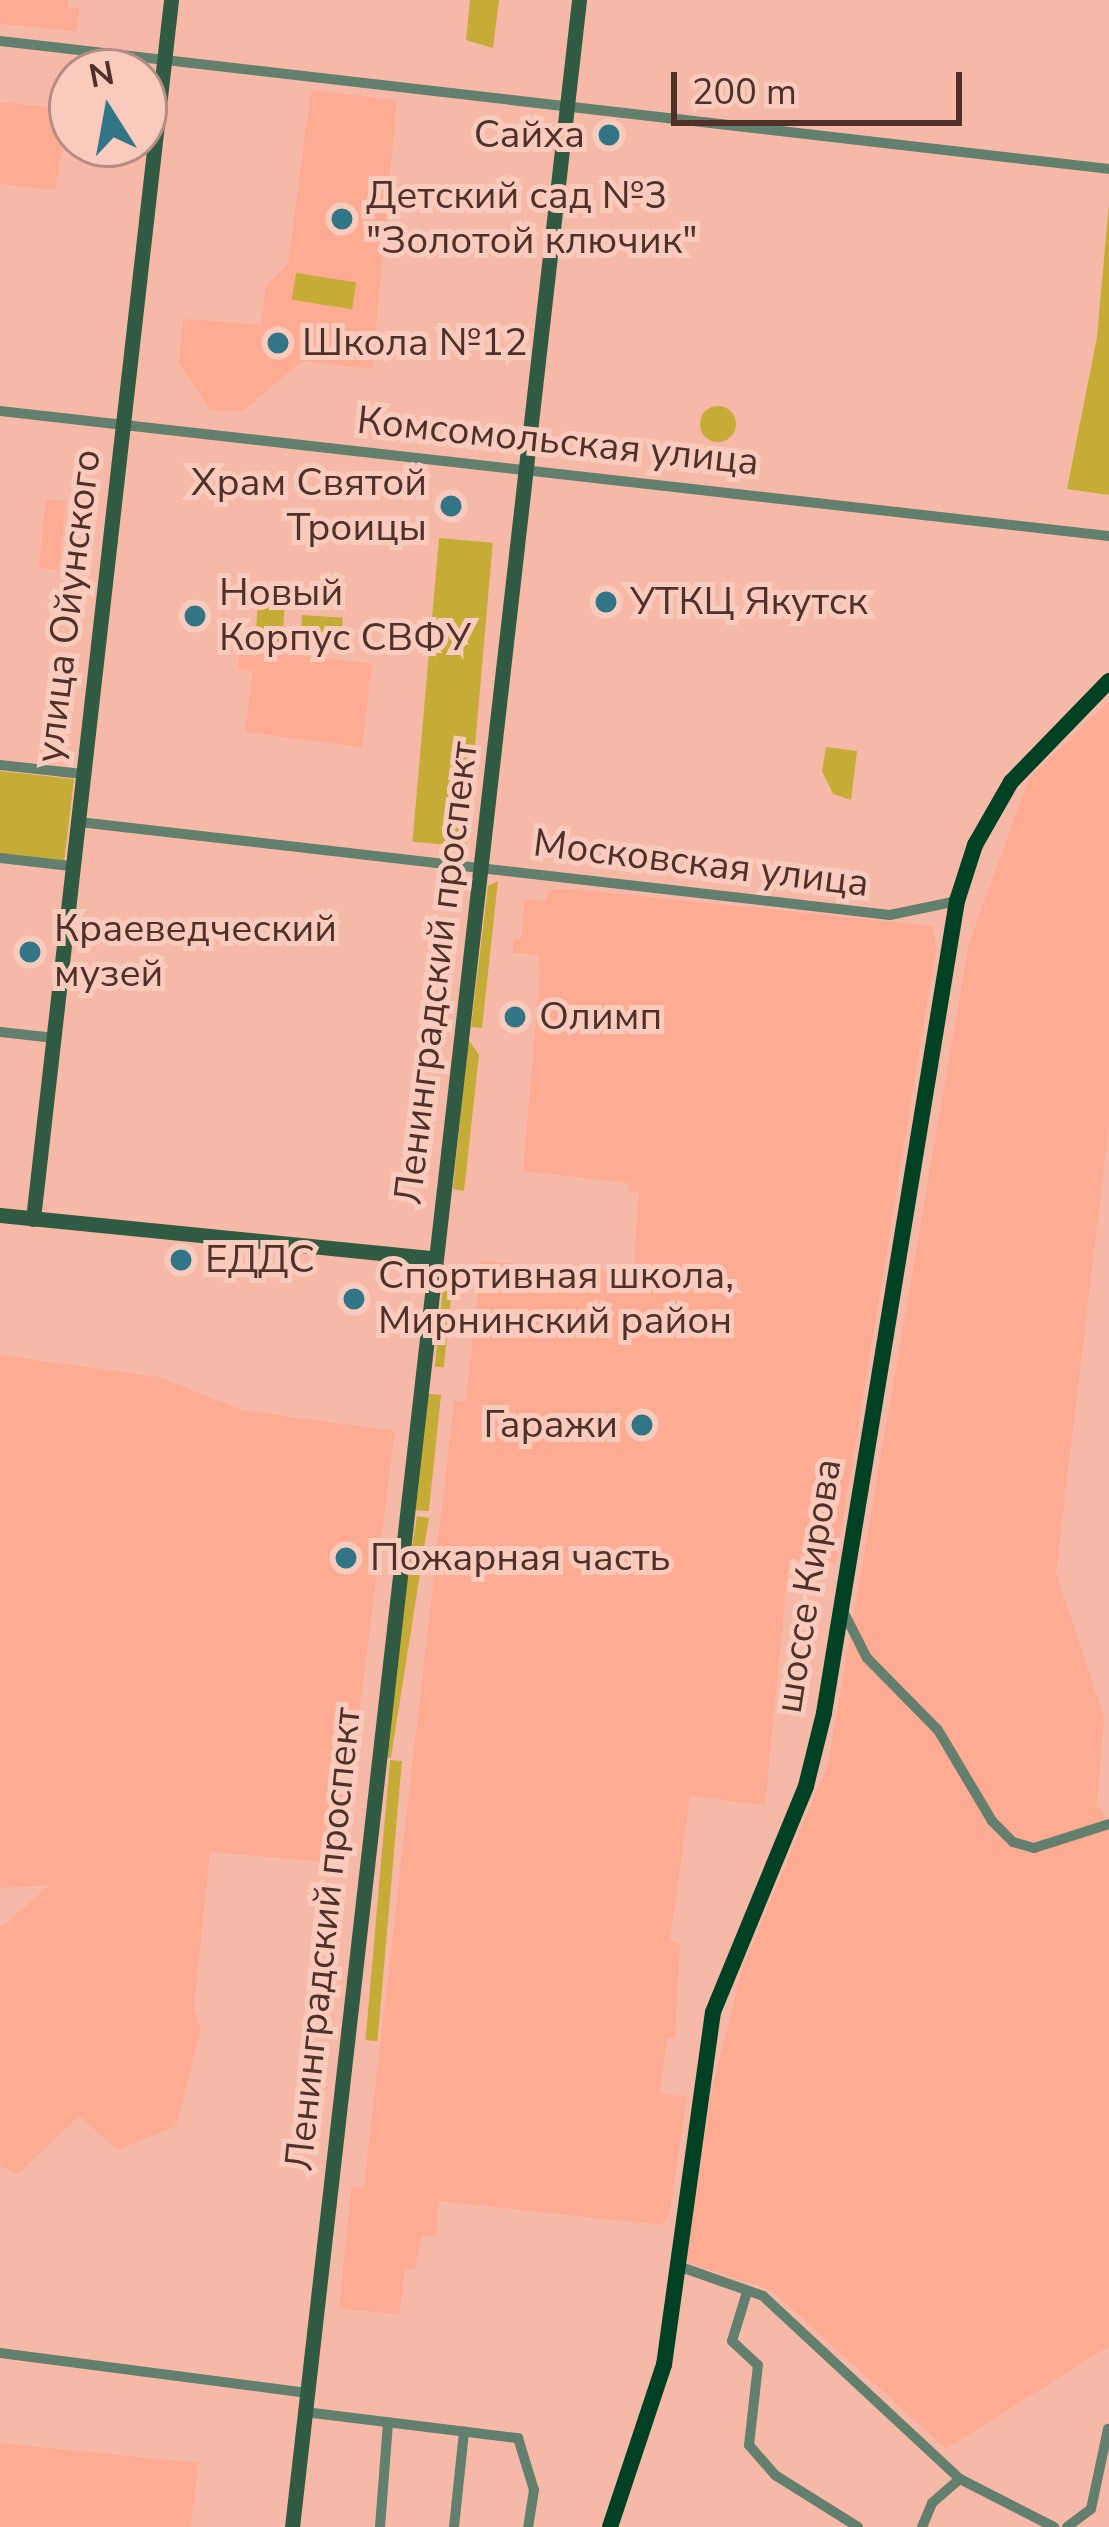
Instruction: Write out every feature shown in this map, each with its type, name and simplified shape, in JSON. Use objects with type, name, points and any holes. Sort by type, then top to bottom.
[{"type":"main road","name":"улица Ойунского","points":[[165,48],[171,0]]},
{"type":"main road","name":"Ленинградский проспект","points":[[292,2527],[434,1258],[486,869],[579,0]]},
{"type":"main road","name":"улица Ойунского","points":[[33,1219],[152,168]]},
{"type":"main road","name":"шоссе Кирова","points":[[610,2527],[653,2410],[706,2036],[733,1946],[806,1786],[841,1606],[957,901],[983,827],[1011,782],[1109,681]]},
{"type":"main road","points":[[0,1215],[434,1258]]},
{"type":"street","points":[[0,40],[73,48]]},
{"type":"street","points":[[168,58],[1109,169]]},
{"type":"street","name":"Комсомольская улица","points":[[0,411],[1109,536]]},
{"type":"street","points":[[0,765],[83,774]]},
{"type":"street","name":"Московская улица","points":[[79,822],[890,916],[957,901]]},
{"type":"street","points":[[0,858],[71,866]]},
{"type":"street","points":[[0,1032],[55,1038]]},
{"type":"street","points":[[841,1606],[867,1658],[938,1730],[992,1821],[1013,1842],[1034,1848],[1109,1824]]},
{"type":"street","points":[[677,2266],[763,2296],[960,2479],[1054,2527]]},
{"type":"street","points":[[747,2292],[732,2341],[758,2366],[749,2445],[775,2475],[858,2527]]},
{"type":"street","points":[[0,2353],[307,2392]]},
{"type":"street","points":[[305,2412],[518,2438],[534,2490],[528,2527]]},
{"type":"street","points":[[380,2527],[388,2422]]},
{"type":"street","points":[[1067,2527],[1091,2509],[1108,2429]]},
{"type":"street","points":[[454,2527],[464,2432]]},
{"type":"street","points":[[922,2527],[932,2503],[960,2479]]},
{"type":"shaded area","points":[[0,0],[68,0],[68,8],[79,9],[77,31],[0,24]]},
{"type":"shaded area","points":[[470,0],[499,0],[493,48],[466,40]]},
{"type":"shaded area","points":[[311,90],[397,100],[372,369],[302,361],[243,411],[210,410],[179,363],[183,319],[261,325],[266,286],[288,264]]},
{"type":"shaded area","points":[[0,102],[48,107],[48,168],[59,168],[55,190],[0,184]]},
{"type":"shaded area","points":[[1109,203],[1109,495],[1067,489],[1097,337]]},
{"type":"shaded area","points":[[296,273],[356,283],[352,309],[292,300]]},
{"type":"shaded area","points":[[718,406],[730,412],[736,424],[730,436],[718,442],[706,436],[700,424],[706,412]]},
{"type":"shaded area","points":[[46,499],[66,501],[59,570],[39,568]]},
{"type":"shaded area","points":[[439,538],[493,543],[466,847],[412,842]]},
{"type":"shaded area","points":[[258,601],[285,603],[282,646],[255,644]]},
{"type":"shaded area","points":[[302,615],[343,618],[341,643],[300,640]]},
{"type":"shaded area","points":[[240,648],[372,664],[362,747],[245,732],[253,671],[238,669]]},
{"type":"shaded area","points":[[1109,701],[1109,1125],[1056,1573],[1104,1718],[1097,1805],[1109,1821],[1109,2346],[946,2449],[771,2290],[685,2262],[712,2090],[741,1972],[828,1764],[969,942],[1029,779]]},
{"type":"shaded area","points":[[826,747],[857,751],[851,800],[833,794],[822,771]]},
{"type":"shaded area","points":[[0,771],[74,779],[64,863],[0,855]]},
{"type":"shaded area","points":[[498,881],[482,1028],[471,1027],[488,886]]},
{"type":"shaded area","points":[[549,890],[933,926],[936,947],[836,1563],[789,1559],[765,1805],[690,1796],[670,1940],[680,1944],[675,2038],[667,2038],[660,2093],[687,2097],[669,2216],[662,2225],[438,2201],[436,2236],[422,2236],[415,2269],[405,2270],[399,2314],[339,2309],[351,2188],[364,2186],[454,1401],[466,1401],[481,1261],[633,1273],[639,1193],[628,1191],[629,1183],[523,1171],[540,973],[539,955],[513,953],[514,939],[521,939],[525,899],[545,901]]},
{"type":"shaded area","points":[[468,1039],[479,1055],[464,1191],[453,1189]]},
{"type":"shaded area","points":[[445,1269],[454,1270],[444,1367],[435,1366]]},
{"type":"shaded area","points":[[0,1355],[159,1377],[242,1410],[395,1431],[340,1863],[210,1852],[194,2008],[201,2030],[176,2126],[118,2150],[79,2116],[18,2174],[0,2166],[0,1928],[49,1885],[0,1888]]},
{"type":"shaded area","points":[[427,1394],[441,1395],[429,1511],[415,1510]]},
{"type":"shaded area","points":[[417,1516],[429,1518],[391,1758],[379,1756]]},
{"type":"shaded area","points":[[390,1760],[402,1761],[377,2041],[366,2040]]},
{"type":"shaded area","points":[[0,2443],[198,2463],[191,2527],[0,2527]]},
{"type":"place","name":"Сайха","points":[[609,135]]},
{"type":"place","name":"Детский сад №3 \"Золотой ключик\"","points":[[342,219]]},
{"type":"place","name":"Школа №12","points":[[278,343]]},
{"type":"place","name":"Храм Святой Троицы","points":[[451,506]]},
{"type":"place","name":"УТКЦ Якутск","points":[[606,602]]},
{"type":"place","name":"Новый Корпус СВФУ","points":[[195,616]]},
{"type":"place","name":"Краеведческий музей","points":[[30,952]]},
{"type":"place","name":"Олимп","points":[[515,1017]]},
{"type":"place","name":"ЕДДС","points":[[181,1260]]},
{"type":"place","name":"Спортивная школа, Мирнинский район","points":[[354,1299]]},
{"type":"place","name":"Гаражи","points":[[642,1425]]},
{"type":"place","name":"Пожарная часть","points":[[346,1558]]}]
